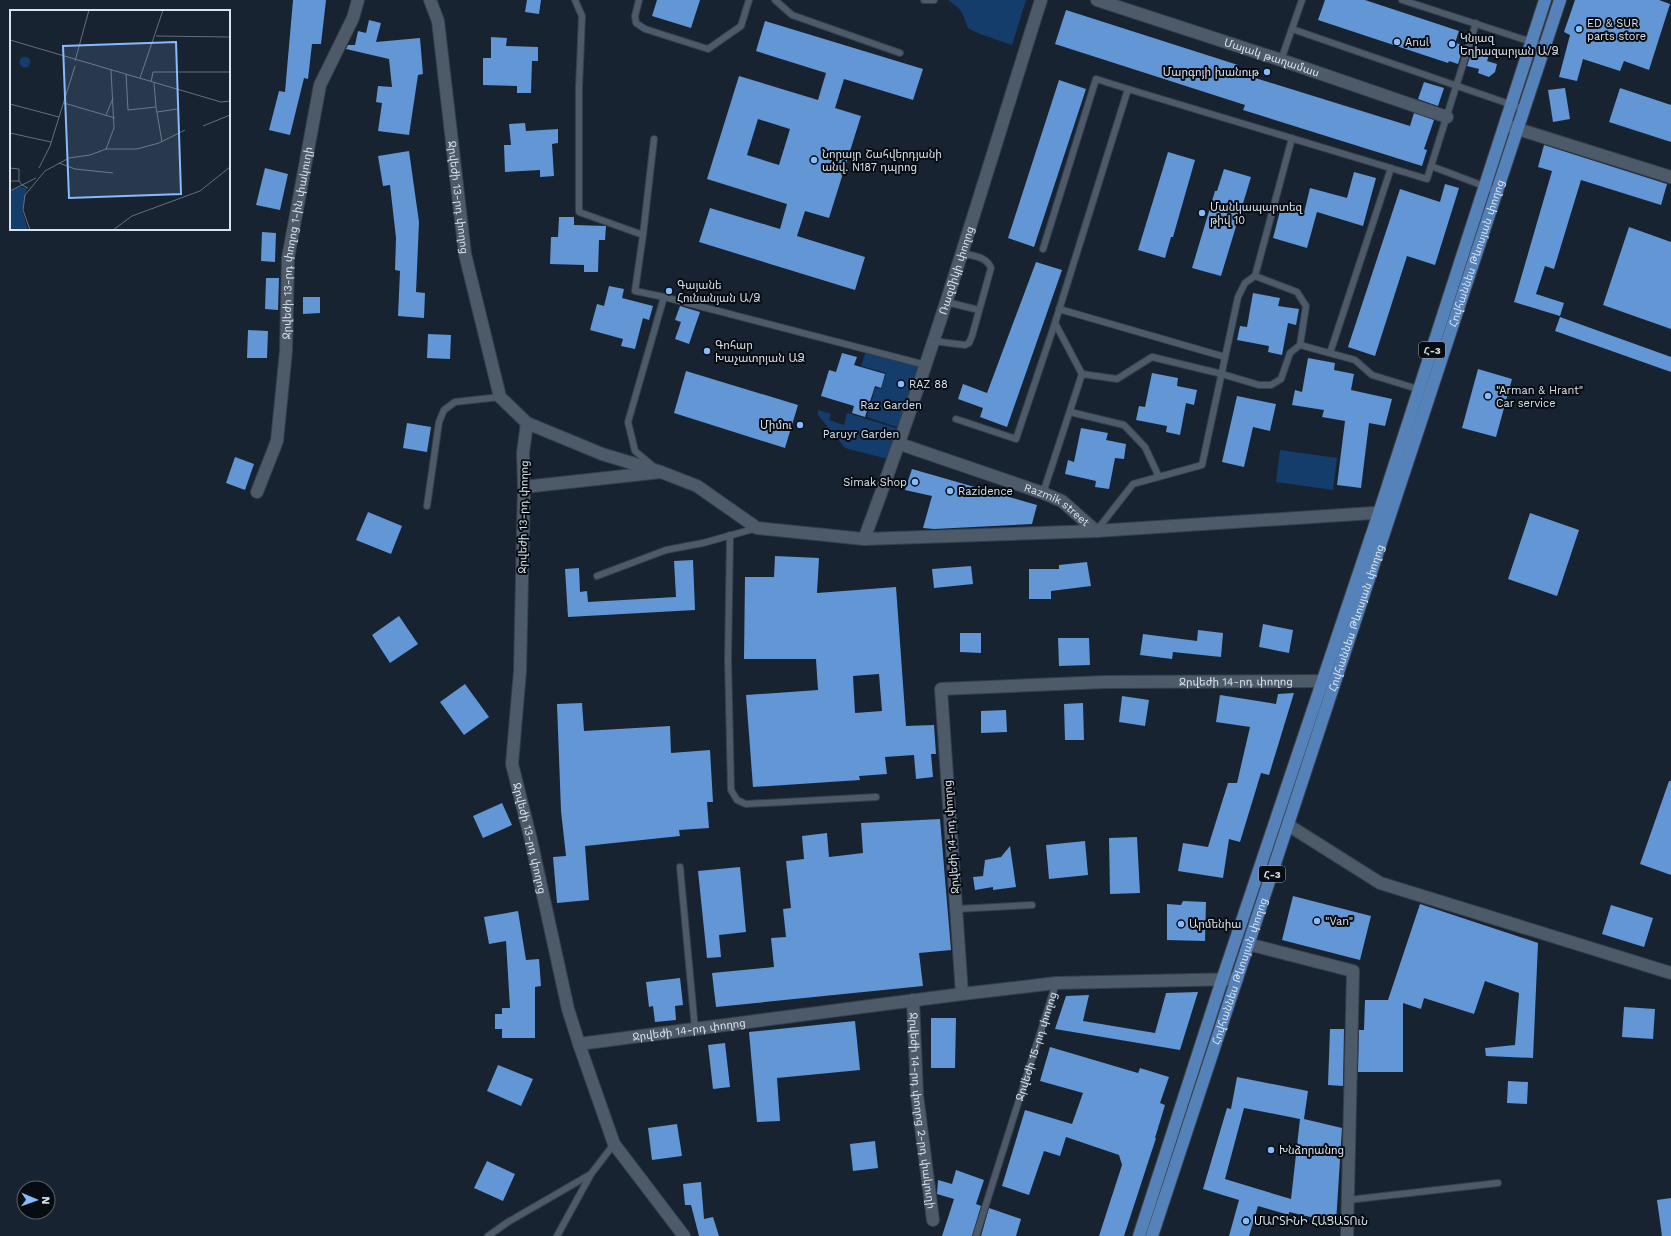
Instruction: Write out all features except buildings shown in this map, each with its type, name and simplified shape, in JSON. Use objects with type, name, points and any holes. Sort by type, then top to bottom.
[{"type":"main road","name":"Հովհաննես Թևոսյան փողոց","points":[[1491,189],[1505,125],[1545,0]]},
{"type":"main road","name":"Հովհաննես Թևոսյան փողոց","points":[[1152,1236],[1335,682],[1385,513],[1491,189],[1524,110],[1560,0]]},
{"type":"main road","name":"Հովհաննես Թևոսյան փողոց","points":[[1138,1236],[1322,681],[1385,513]]},
{"type":"street","name":"Ջրվեժի 13-րդ փողոց 1-ին փակուղի","points":[[257,492],[277,441],[286,352],[288,258],[320,85],[353,18],[358,0]]},
{"type":"street","name":"Ջրվեժի 13-րդ փողոց","points":[[430,0],[438,21],[465,254],[500,397]]},
{"type":"street","name":"Ռազմիկի փողոց","points":[[864,539],[900,444],[1041,0]]},
{"type":"street","name":"Մայակ թաղամաս","points":[[1097,0],[1282,60],[1447,116]]},
{"type":"street","points":[[1505,125],[1671,178]]},
{"type":"street","points":[[500,397],[527,423],[602,454],[661,472],[697,486],[756,528],[864,539],[1096,531],[1385,513]]},
{"type":"street","name":"Ջրվեժի 13-րդ փողոց","points":[[527,423],[524,453],[520,671],[512,764],[532,840],[568,1009],[614,1144],[684,1236]]},
{"type":"street","name":"Razmik street","points":[[900,444],[1043,493],[1062,501],[1096,531]]},
{"type":"street","points":[[524,487],[661,472]]},
{"type":"street","name":"Ջրվեժի 14-րդ փողոց","points":[[579,1044],[962,994],[941,689],[1105,682],[1335,682]]},
{"type":"street","points":[[1288,825],[1380,883],[1671,972]]},
{"type":"street","points":[[1248,944],[1353,971],[1347,1236]]},
{"type":"street","name":"Ջրվեժի 15-րդ փողոց","points":[[1056,983],[1237,979]]},
{"type":"street","points":[[962,994],[1056,983]]},
{"type":"street","name":"Ջրվեժի 14-րդ փողոց 2-րդ փակուղի","points":[[913,1000],[917,1095],[933,1220]]},
{"type":"lane","points":[[575,0],[582,16],[579,88],[579,212],[643,235]]},
{"type":"lane","points":[[639,0],[635,16],[636,24],[645,29],[708,49],[741,26],[749,0]]},
{"type":"lane","points":[[775,0],[792,15],[900,53]]},
{"type":"lane","points":[[924,0],[934,0]]},
{"type":"lane","points":[[1282,60],[1302,0]]},
{"type":"lane","points":[[1402,0],[1544,46]]},
{"type":"lane","points":[[1043,249],[1096,79],[1427,179],[1476,23]]},
{"type":"lane","points":[[1292,29],[1524,110]]},
{"type":"lane","points":[[956,419],[1016,439],[1055,323],[1128,89]]},
{"type":"lane","points":[[1096,531],[1133,484],[1202,465],[1238,297],[1245,283],[1255,276],[1292,138]]},
{"type":"lane","points":[[654,139],[635,291],[664,297],[926,364]]},
{"type":"lane","points":[[1431,166],[1491,189]]},
{"type":"lane","points":[[1330,353],[1391,168]]},
{"type":"lane","points":[[933,341],[965,345],[969,343],[991,268],[984,259],[961,253]]},
{"type":"lane","points":[[1082,374],[1117,379],[1152,357],[1222,374],[1259,385],[1271,385],[1281,379],[1290,353],[1300,345],[1306,306],[1297,292],[1255,276]]},
{"type":"lane","points":[[661,472],[634,451],[628,422],[664,297]]},
{"type":"lane","points":[[946,302],[979,310]]},
{"type":"lane","points":[[1059,309],[1225,357]]},
{"type":"lane","points":[[1043,493],[1082,374],[1055,323]]},
{"type":"lane","points":[[1300,345],[1355,360],[1372,374],[1424,392]]},
{"type":"lane","points":[[427,506],[439,422],[444,410],[455,402],[500,397]]},
{"type":"lane","points":[[1070,412],[1124,425],[1145,447],[1159,477]]},
{"type":"lane","points":[[597,576],[666,550],[702,543],[756,528]]},
{"type":"lane","points":[[730,535],[728,659],[731,790],[737,800],[746,804],[876,797]]},
{"type":"lane","points":[[680,867],[695,1029]]},
{"type":"lane","points":[[956,909],[1032,905]]},
{"type":"lane","name":"Ջրվեժի 15-րդ փողոց","points":[[976,1236],[1056,983]]},
{"type":"lane","points":[[557,1236],[591,1174],[614,1144]]},
{"type":"lane","points":[[488,1236],[508,1222],[591,1174]]},
{"type":"lane","points":[[1348,1200],[1498,1183]]},
{"type":"green space","points":[[948,0],[1026,0],[1012,45],[980,34],[968,28],[961,12]]},
{"type":"green space","name":"Raz Garden","points":[[866,351],[924,366],[903,429],[867,417],[875,388],[881,389],[886,373],[861,366]]},
{"type":"green space","name":"Paruyr Garden","points":[[818,410],[831,414],[829,420],[844,425],[847,413],[902,430],[892,460],[845,448],[818,415]]},
{"type":"green space","points":[[1280,450],[1337,458],[1333,490],[1276,482]]},
{"type":"place","name":"ED & SUR parts store","points":[[1579,29]]},
{"type":"place","name":"Anul","points":[[1397,42]]},
{"type":"place","name":"Կնյազ Եղիազարյան Ա/Ձ","points":[[1452,44]]},
{"type":"place","name":"Մարգոյի խանութ","points":[[1267,72]]},
{"type":"place","name":"Նորայր Շահվերդյանի անվ. N187 դպրոց","points":[[814,160]]},
{"type":"place","name":"Մանկապարտեզ թիվ 10","points":[[1202,213]]},
{"type":"place","name":"Գայանե Հունանյան Ա/Ձ","points":[[669,291]]},
{"type":"place","name":"Գոհար Խաչատրյան ԱՁ","points":[[707,351]]},
{"type":"place","name":"RAZ 88","points":[[901,384]]},
{"type":"place","name":"\"Arman & Hrant\" Car service","points":[[1488,396]]},
{"type":"place","name":"Միմու","points":[[800,425]]},
{"type":"place","name":"Simak Shop","points":[[915,482]]},
{"type":"place","name":"Razidence","points":[[950,491]]},
{"type":"place","name":"\"Van\"","points":[[1317,921]]},
{"type":"place","name":"Արմենիա","points":[[1181,924]]},
{"type":"place","name":"Խնձորանոց","points":[[1271,1150]]},
{"type":"place","name":"ՄԱՐՏԻՆԻ ՀԱՑԱՏՈւՆ","points":[[1246,1221]]}]
